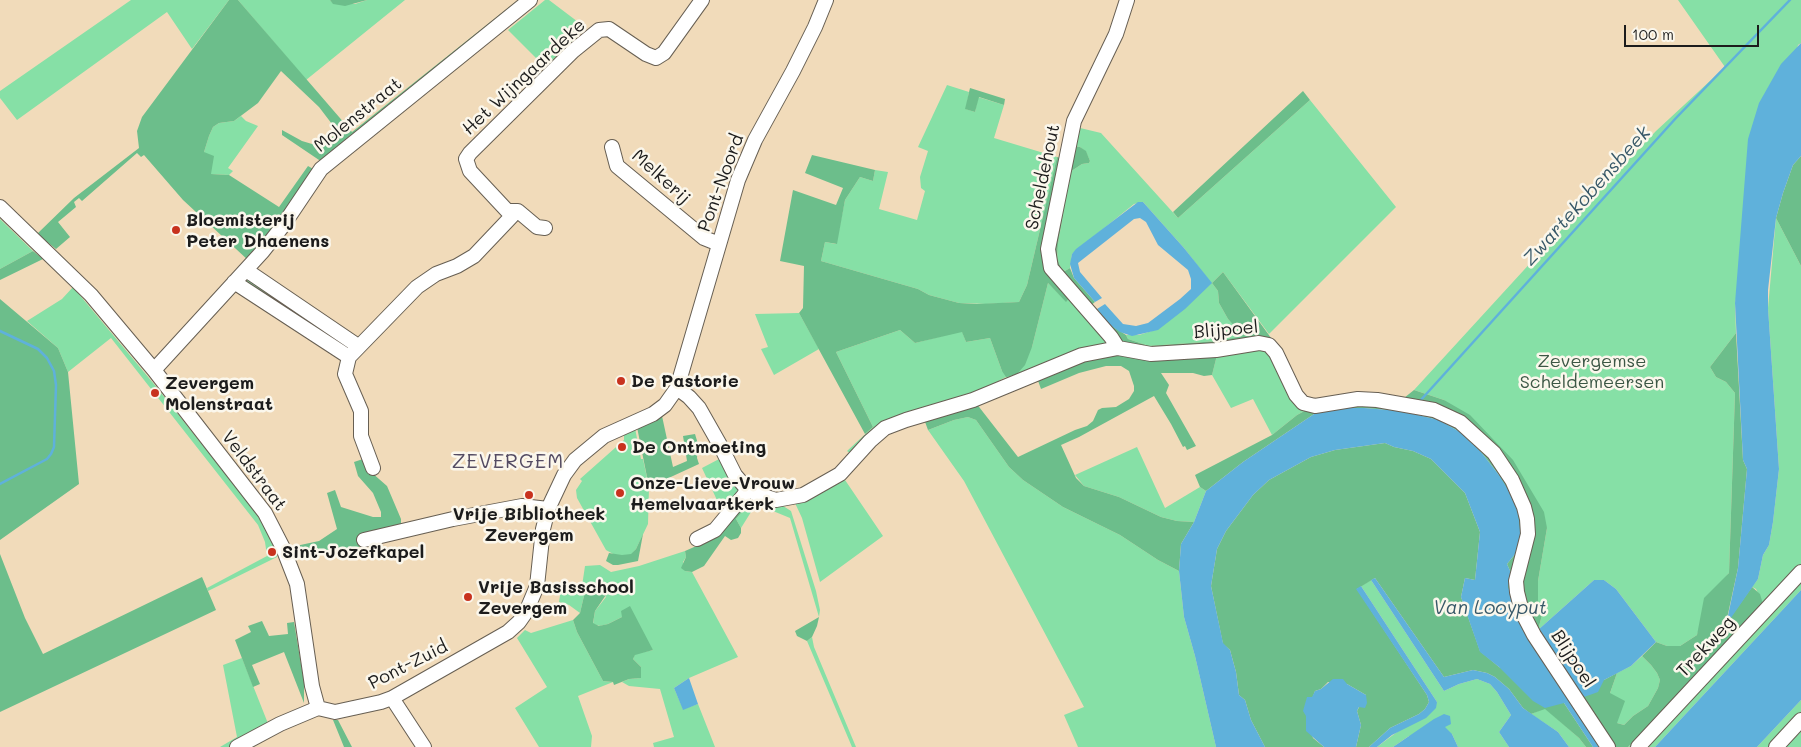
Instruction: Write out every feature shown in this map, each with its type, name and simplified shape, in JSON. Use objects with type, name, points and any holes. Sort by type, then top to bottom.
[{"type":"street","name":"Molenstraat","points":[[154,370],[246,270],[282,226],[321,169],[328,162],[530,0]]},
{"type":"street","name":"Het Wijngaardeke","points":[[545,228],[537,227],[518,212],[510,211],[470,171],[466,159],[470,153],[573,51],[599,30],[609,29],[646,54],[656,58],[664,52],[702,0]]},
{"type":"street","name":"Pont-Noord","points":[[677,388],[738,180],[755,140],[793,71],[826,0]]},
{"type":"street","name":"Scheldehout","points":[[1118,348],[1111,337],[1050,268],[1048,249],[1074,121],[1116,34],[1126,0]]},
{"type":"street","name":"Melkerij","points":[[612,147],[616,166],[671,209],[675,215],[704,238],[719,244]]},
{"type":"street","name":"Veldstraat","points":[[0,207],[91,295],[154,370],[265,513],[283,548],[296,584],[312,686],[318,708]]},
{"type":"street","points":[[373,468],[361,436],[362,411],[345,374],[349,357],[417,287],[436,274],[457,266],[474,256],[512,216],[510,211]]},
{"type":"street","points":[[246,270],[358,346]]},
{"type":"street","points":[[234,282],[349,357]]},
{"type":"street","name":"Blijpoel","points":[[747,489],[776,500],[803,495],[840,474],[870,441],[885,428],[973,400],[1082,355],[1118,348],[1151,354],[1216,350],[1259,343],[1269,345],[1276,353],[1296,395],[1303,404],[1315,406],[1358,399],[1434,410],[1460,422],[1494,454],[1512,480],[1528,518],[1528,534],[1516,581],[1522,612],[1534,634],[1608,747]]},
{"type":"street","points":[[677,388],[689,396],[699,408],[735,475],[747,489],[744,496],[715,530],[697,539]]},
{"type":"street","name":"Pont-Zuid","points":[[237,747],[280,724],[318,708],[335,712],[392,698],[508,632],[526,612],[537,586],[543,529],[548,509],[564,475],[575,460],[586,450],[611,431],[653,414],[670,400],[677,388]]},
{"type":"street","points":[[364,540],[453,519],[522,506],[548,509]]},
{"type":"street","name":"Trekweg","points":[[1638,747],[1801,572]]},
{"type":"street","points":[[392,698],[424,747]]},
{"type":"street","points":[[1776,747],[1801,720]]},
{"type":"green space","points":[[131,0],[229,0],[192,49],[167,12],[17,120],[0,98],[0,91]]},
{"type":"green space","points":[[229,0],[238,0],[352,132],[518,0],[525,0],[322,162],[282,135],[282,130],[302,141],[312,144],[328,142],[335,134],[335,128],[319,107],[281,71],[258,103],[234,121],[219,123],[213,127],[204,152],[214,156],[211,174],[229,175],[279,207],[308,166],[315,170],[249,261],[183,200],[144,155],[141,157],[137,153],[82,201],[79,198],[74,202],[76,207],[58,222],[70,237],[56,249],[37,234],[74,198],[139,148],[137,131],[142,117]]},
{"type":"green space","points":[[238,0],[330,0],[334,4],[355,4],[367,0],[405,0],[306,80]]},
{"type":"green space","points":[[330,0],[367,0],[345,6],[333,4]]},
{"type":"green space","points":[[545,0],[549,0],[586,28],[545,67],[508,30]]},
{"type":"green space","name":"Zevergemse Scheldemeersen","points":[[1678,0],[1801,0],[1801,43],[1798,45],[1735,303],[1736,333],[1710,367],[1716,377],[1726,382],[1735,393],[1729,573],[1720,584],[1697,635],[1680,646],[1667,646],[1656,642],[1616,589],[1604,580],[1594,580],[1538,630],[1542,615],[1538,607],[1538,581],[1547,528],[1444,400],[1414,390],[1545,247],[1656,131],[1725,67]]},
{"type":"green space","points":[[947,85],[969,92],[966,109],[975,112],[978,97],[1004,105],[994,138],[1057,157],[1027,285],[1019,302],[959,303],[821,261],[825,242],[836,244],[845,200],[860,177],[873,181],[875,170],[888,172],[879,209],[917,220],[925,191],[921,188],[920,177],[928,151],[918,147]]},
{"type":"green space","points":[[970,88],[1005,99],[1004,105],[979,97],[975,112],[965,109]]},
{"type":"green space","points":[[1303,91],[1310,100],[1178,218],[1173,212]]},
{"type":"green space","points":[[1310,100],[1396,207],[1269,334],[1223,272],[1212,283],[1218,291],[1219,303],[1228,319],[1244,336],[1217,341],[1149,346],[1128,339],[1126,335],[1139,335],[1158,329],[1211,283],[1184,248],[1143,202],[1134,204],[1072,254],[1070,268],[1065,271],[1061,268],[1057,258],[1058,244],[1070,172],[1090,161],[1086,152],[1080,147],[1075,146],[1076,127],[1101,133],[1178,218]]},
{"type":"green space","points":[[241,116],[246,121],[258,126],[228,168],[233,171],[229,175],[211,174],[204,152],[213,127],[219,123],[234,121]]},
{"type":"green space","points":[[1075,146],[1086,151],[1090,161],[1070,172],[1057,258],[1061,268],[1065,271],[1070,268],[1074,278],[1095,302],[1089,307],[1051,261]]},
{"type":"green space","points":[[812,155],[875,170],[873,181],[860,177],[845,200],[837,244],[825,242],[821,261],[918,289],[929,295],[959,303],[977,304],[1019,302],[1027,285],[1057,157],[1063,159],[1045,254],[1070,297],[1066,302],[1048,283],[1032,347],[1025,365],[1017,374],[1006,377],[990,338],[966,342],[962,332],[915,343],[900,330],[836,352],[873,427],[865,434],[799,313],[803,308],[804,266],[780,261],[793,190],[836,205],[843,188],[805,173]]},
{"type":"green space","points":[[1801,156],[1801,266],[1776,218],[1793,165]]},
{"type":"green space","points":[[1776,218],[1801,266],[1801,590],[1655,747],[1628,747],[1763,604],[1756,589],[1752,587],[1758,579],[1763,555],[1769,545],[1779,469],[1768,308]]},
{"type":"green space","points":[[0,219],[33,251],[0,269]]},
{"type":"green space","points":[[33,251],[43,259],[0,280],[0,269]]},
{"type":"green space","points":[[1223,272],[1274,342],[1147,350],[1125,344],[1094,312],[1097,309],[1109,324],[1126,335],[1128,339],[1149,346],[1217,341],[1243,336],[1228,319],[1219,303],[1218,291],[1212,283]]},
{"type":"green space","points":[[252,279],[348,347],[345,349],[246,283],[247,280]]},
{"type":"green space","points":[[1048,283],[1066,301],[1070,297],[1098,327],[1107,344],[1008,379],[1006,377],[991,385],[989,391],[903,418],[851,454],[847,451],[873,427],[836,352],[900,330],[915,343],[962,331],[966,342],[990,338],[1002,371],[1032,347]]},
{"type":"green space","points":[[73,287],[154,384],[251,506],[269,533],[277,552],[277,557],[208,591],[207,588],[267,556],[265,542],[258,525],[111,338],[68,372],[58,348],[27,321],[62,299]]},
{"type":"green space","points":[[0,299],[58,348],[68,372],[79,484],[0,540]]},
{"type":"green space","points":[[799,313],[819,349],[774,375],[761,349],[768,347],[755,314]]},
{"type":"green space","points":[[1736,333],[1743,460],[1747,469],[1738,568],[1726,623],[1752,587],[1760,594],[1763,604],[1628,747],[1599,747],[1529,638],[1507,587],[1511,573],[1507,564],[1516,553],[1499,475],[1481,452],[1460,432],[1439,420],[1401,411],[1340,408],[1317,412],[1243,462],[1206,491],[1200,487],[1195,475],[1272,435],[1297,415],[1310,408],[1404,398],[1414,390],[1444,400],[1470,415],[1513,460],[1544,512],[1547,528],[1538,581],[1538,607],[1542,615],[1538,630],[1604,680],[1617,673],[1610,693],[1625,701],[1617,723],[1624,725],[1648,706],[1658,688],[1660,680],[1657,673],[1642,656],[1656,642],[1667,646],[1680,646],[1697,635],[1704,598],[1729,573],[1735,393],[1726,382],[1716,377],[1710,367]]},
{"type":"green space","points":[[1267,348],[1310,408],[1297,415],[1272,435],[1253,399],[1231,408],[1212,375],[1217,355]]},
{"type":"green space","points":[[1111,353],[1217,355],[1212,375],[1161,373],[1169,385],[1166,393],[1196,446],[1187,450],[1185,446],[1183,447],[1154,396],[1061,445],[1076,478],[1084,486],[1119,497],[1161,517],[1177,521],[1194,522],[1181,544],[1179,571],[1158,560],[1120,535],[1063,507],[1023,480],[1009,467],[976,420],[968,417],[928,430],[924,419],[976,403],[1018,457],[1087,426],[1093,421],[1098,410],[1116,407],[1129,399],[1134,391],[1134,386],[1129,371],[1121,366],[1106,366],[1079,373],[1041,389],[1037,378],[1080,359]]},
{"type":"green space","points":[[662,416],[673,467],[687,461],[683,436],[695,434],[698,444],[697,458],[699,464],[649,487],[637,427]]},
{"type":"green space","points":[[968,417],[976,420],[1009,467],[1023,480],[1063,507],[1120,535],[1158,560],[1179,571],[1184,617],[1216,747],[1078,747],[1064,715],[1084,707],[964,481],[928,430]]},
{"type":"green space","points":[[635,428],[649,487],[648,524],[631,555],[615,555],[606,550],[577,498],[576,490],[582,481],[580,479],[624,440],[624,433]]},
{"type":"green space","points":[[1385,443],[1413,451],[1431,459],[1465,493],[1480,532],[1475,580],[1465,578],[1461,597],[1480,651],[1499,667],[1564,703],[1593,747],[1586,747],[1579,738],[1545,709],[1531,714],[1523,708],[1509,689],[1487,673],[1473,670],[1444,677],[1375,578],[1357,589],[1427,695],[1429,702],[1425,709],[1419,714],[1390,728],[1369,747],[1356,747],[1361,725],[1357,711],[1366,695],[1347,684],[1328,682],[1321,689],[1315,691],[1306,716],[1313,738],[1324,747],[1265,747],[1251,720],[1245,700],[1239,695],[1236,672],[1230,650],[1223,644],[1211,586],[1217,549],[1226,531],[1253,495],[1269,480],[1311,457],[1335,450]]},
{"type":"green space","points":[[1137,447],[1165,508],[1200,487],[1206,491],[1194,522],[1177,521],[1161,517],[1119,497],[1084,486],[1075,475]]},
{"type":"green space","points":[[366,458],[371,472],[387,486],[401,519],[401,526],[389,541],[296,559],[291,547],[319,541],[337,529],[327,493],[335,490],[341,507],[373,517],[381,517],[381,512],[373,493],[358,476],[354,462]]},
{"type":"green space","points":[[721,458],[741,489],[723,513],[702,468]]},
{"type":"green space","points":[[843,477],[883,536],[820,582],[802,518],[795,503]]},
{"type":"green space","points":[[741,489],[753,499],[736,519],[741,528],[738,538],[731,540],[725,536],[704,566],[692,572],[685,571],[681,568],[686,557],[685,551],[701,544]]},
{"type":"green space","points":[[753,499],[780,504],[791,511],[816,591],[820,610],[819,617],[790,518],[756,504],[741,528],[736,519]]},
{"type":"green space","points":[[643,534],[638,561],[613,565],[606,561],[609,553],[631,554],[636,549]]},
{"type":"green space","points":[[685,551],[686,557],[683,562],[685,571],[692,572],[738,657],[689,678],[674,688],[683,709],[698,704],[715,747],[654,747],[653,743],[674,737],[660,689],[629,686],[622,682],[641,678],[641,667],[633,659],[635,654],[653,650],[622,617],[600,626],[593,624],[595,611],[606,597],[595,582],[584,596],[580,613],[569,605],[559,602],[562,583],[582,586],[585,566],[600,565],[611,572],[639,566]]},
{"type":"green space","points":[[0,554],[25,618],[43,654],[202,577],[216,610],[0,712]]},
{"type":"green space","points":[[598,580],[606,584],[608,592],[595,611],[593,623],[599,626],[608,624],[622,617],[621,611],[630,606],[653,650],[635,655],[633,659],[641,667],[641,678],[629,679],[614,685],[613,682],[603,681],[577,632],[573,620],[580,613],[584,596]]},
{"type":"green space","points":[[1371,580],[1444,691],[1477,679],[1490,684],[1497,692],[1511,715],[1499,732],[1509,747],[1458,747],[1452,734],[1409,736],[1393,747],[1377,747],[1437,702],[1361,586]]},
{"type":"green space","points":[[819,617],[812,637],[807,641],[797,636],[795,631]]},
{"type":"green space","points":[[573,620],[577,632],[603,681],[613,682],[578,696],[592,736],[591,747],[539,747],[515,708],[547,687],[517,638],[525,630],[531,633]]},
{"type":"green space","points":[[262,621],[269,636],[288,634],[287,623],[294,622],[304,682],[304,703],[284,652],[252,665],[260,684],[253,687],[235,640],[251,632],[248,626]]},
{"type":"green space","points":[[812,637],[814,647],[856,747],[852,747],[807,641]]},
{"type":"green space","points":[[1642,656],[1657,673],[1660,680],[1658,688],[1648,706],[1624,725],[1617,723],[1610,693],[1617,673],[1631,666]]},
{"type":"green space","points":[[242,658],[269,726],[233,747],[220,747],[237,737],[223,665]]},
{"type":"green space","points":[[1801,700],[1801,747],[1757,747]]},
{"type":"green space","points":[[1545,708],[1579,738],[1586,747],[1569,747],[1558,732],[1531,714]]},
{"type":"green space","points":[[333,720],[338,720],[352,747],[344,747]]},
{"type":"water","points":[[1801,43],[1801,156],[1793,165],[1776,218],[1768,290],[1779,469],[1773,522],[1769,545],[1763,555],[1758,579],[1726,625],[1738,568],[1747,469],[1743,460],[1735,303],[1748,139],[1759,103],[1781,64]]},
{"type":"water","points":[[1138,202],[1143,202],[1212,283],[1185,309],[1158,330],[1132,336],[1120,332],[1109,324],[1097,309],[1105,304],[1123,324],[1136,326],[1148,323],[1191,289],[1191,279],[1188,270],[1158,245],[1146,222],[1140,218],[1134,219],[1078,263],[1080,272],[1102,298],[1095,302],[1074,278],[1070,264],[1072,254],[1076,249]]},
{"type":"water","name":"Van Looyput","points":[[1340,408],[1401,411],[1439,420],[1460,432],[1481,452],[1499,475],[1517,504],[1520,529],[1520,545],[1507,564],[1511,573],[1508,587],[1529,638],[1599,747],[1593,747],[1564,703],[1545,708],[1533,701],[1499,667],[1480,652],[1461,597],[1465,578],[1475,580],[1480,532],[1465,493],[1431,459],[1413,451],[1385,443],[1335,450],[1311,457],[1269,480],[1253,495],[1226,531],[1217,549],[1211,586],[1223,643],[1230,650],[1236,672],[1239,695],[1245,700],[1251,720],[1265,747],[1216,747],[1184,617],[1179,571],[1181,544],[1194,522],[1206,491],[1243,462],[1317,412]]},
{"type":"water","points":[[1375,578],[1444,677],[1473,670],[1495,677],[1509,689],[1523,708],[1558,732],[1569,747],[1509,747],[1499,732],[1511,715],[1490,684],[1477,679],[1444,691],[1371,580]]},
{"type":"water","points":[[1594,580],[1604,580],[1616,589],[1656,642],[1631,666],[1604,680],[1598,692],[1584,697],[1538,630]]},
{"type":"water","points":[[1361,586],[1437,702],[1436,708],[1426,718],[1392,735],[1377,747],[1369,747],[1390,728],[1419,714],[1429,702],[1427,695],[1356,589]]},
{"type":"water","points":[[1801,590],[1801,700],[1757,747],[1655,747]]},
{"type":"water","points":[[689,678],[698,704],[683,710],[674,688]]},
{"type":"water","points":[[1333,679],[1343,679],[1347,684],[1366,695],[1367,703],[1365,708],[1359,707],[1357,711],[1361,725],[1356,747],[1324,747],[1306,731],[1306,716],[1303,711],[1307,697],[1312,697],[1315,691],[1321,689]]},
{"type":"water","points":[[1444,714],[1450,716],[1451,724],[1445,727],[1452,734],[1458,747],[1393,747],[1434,719]]},
{"type":"waterway","name":"Zwartekobensbeek","points":[[1419,402],[1676,118],[1790,0]]},
{"type":"waterway","points":[[0,331],[38,349],[47,358],[54,371],[56,385],[54,447],[51,454],[47,459],[0,484]]},
{"type":"place","name":"Bloemisterij Peter Dhaenens","points":[[176,230]]},
{"type":"place","name":"De Pastorie","points":[[621,381]]},
{"type":"place","name":"Zevergem Molenstraat","points":[[155,393]]},
{"type":"place","name":"De Ontmoeting","points":[[622,447]]},
{"type":"place","name":"Onze-Lieve-Vrouw Hemelvaartkerk","points":[[620,493]]},
{"type":"place","name":"Vrije Bibliotheek Zevergem","points":[[529,495]]},
{"type":"place","name":"Sint-Jozefkapel","points":[[272,552]]},
{"type":"place","name":"Vrije Basisschool Zevergem","points":[[468,597]]},
{"type":"district","name":"ZEVERGEM","points":[[508,462]]}]
